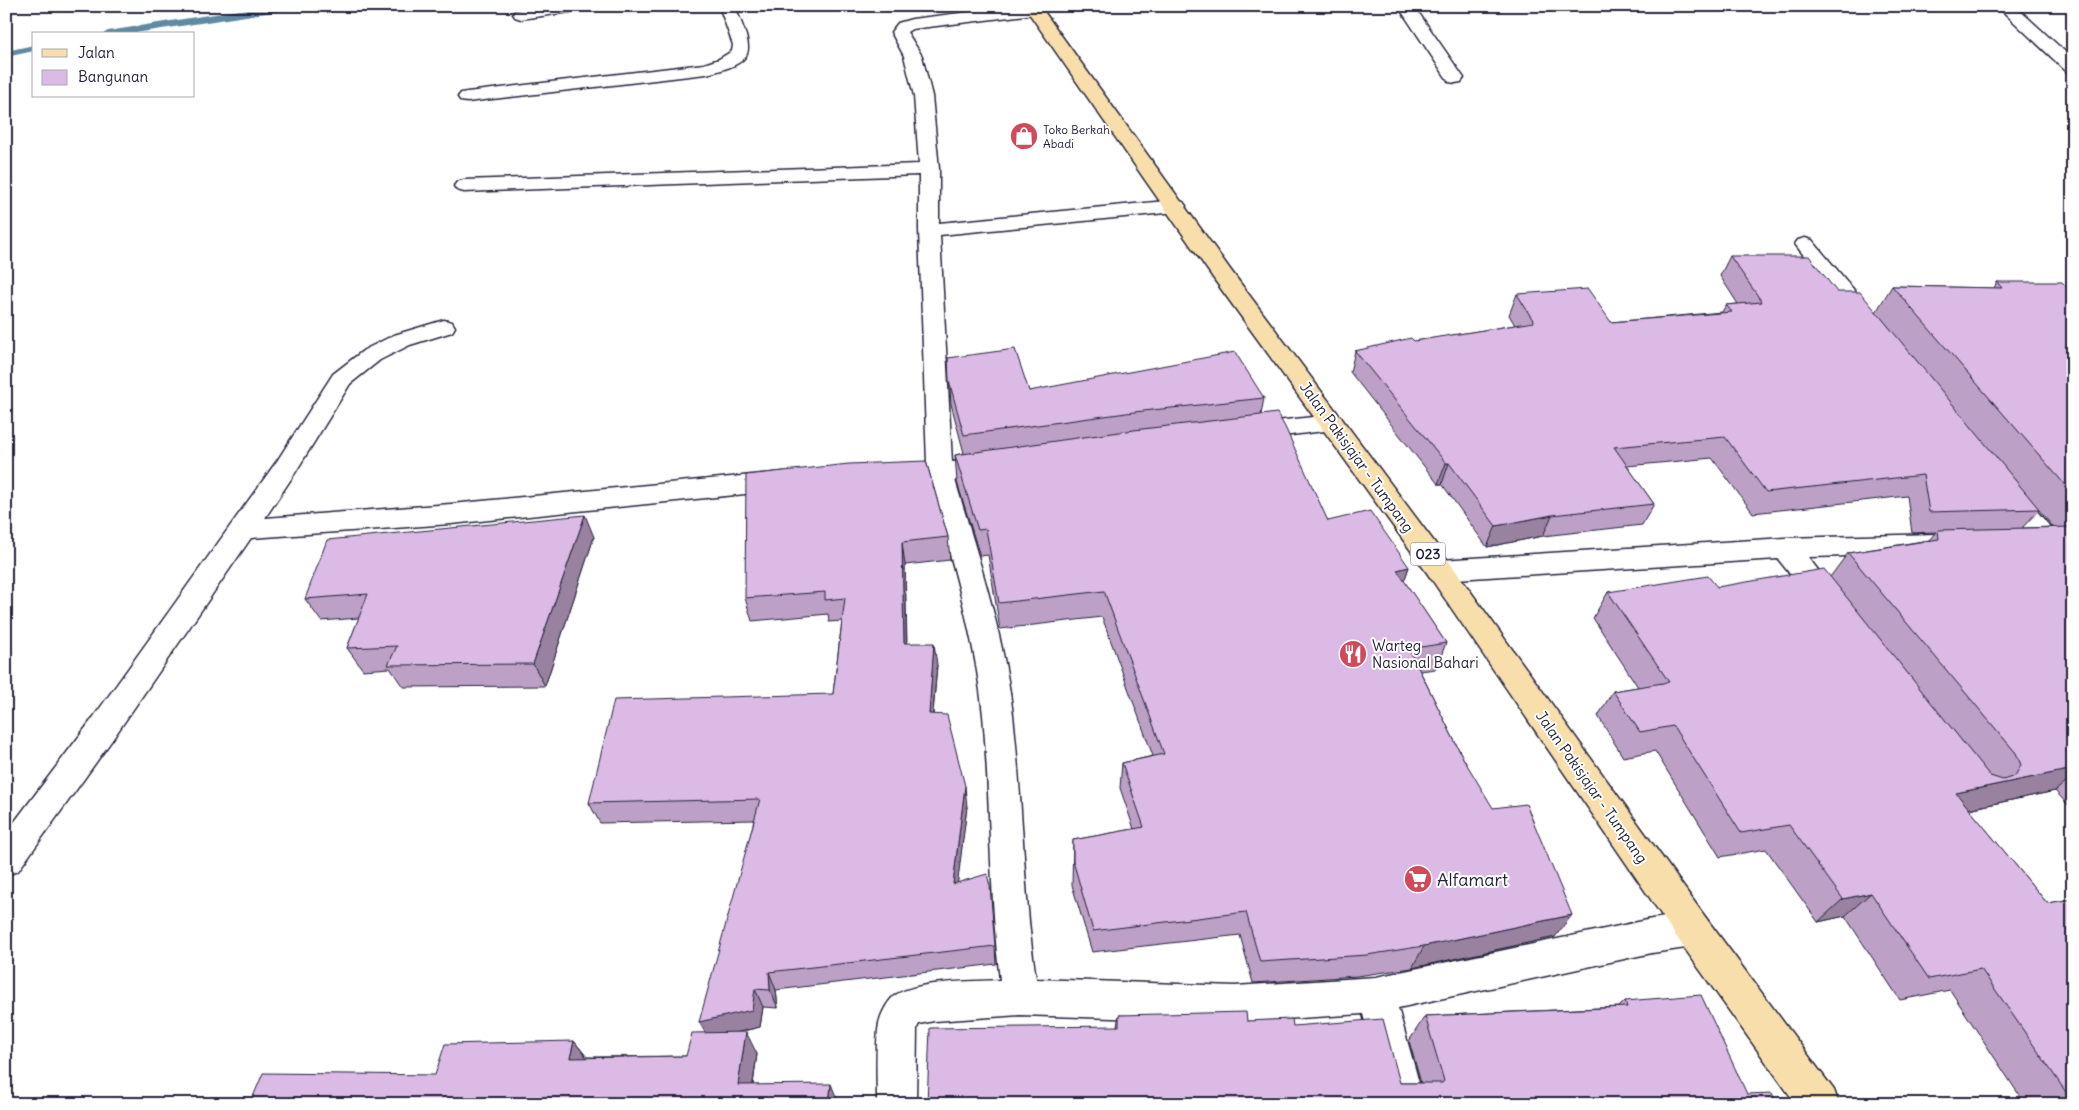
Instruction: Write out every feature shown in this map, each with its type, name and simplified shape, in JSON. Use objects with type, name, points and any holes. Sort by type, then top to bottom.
[{"type":"main road","name":"Jalan Pakisjajar - Tumpang","points":[[1033,8],[1176,206],[1224,276],[1440,570],[1693,930],[1820,1104]]},
{"type":"street","points":[[521,14],[577,6]]},
{"type":"street","points":[[467,97],[706,69],[725,62],[740,53],[741,45],[727,6]]},
{"type":"street","points":[[1406,6],[1455,78]]},
{"type":"street","points":[[2006,6],[2073,68]]},
{"type":"street","points":[[1020,997],[1012,936],[998,714],[982,619],[940,473],[928,169],[923,96],[913,56],[900,29],[912,24],[1033,8]]},
{"type":"street","points":[[464,186],[928,169]]},
{"type":"street","points":[[929,230],[1176,206]]},
{"type":"street","points":[[1805,244],[1879,336]]},
{"type":"street","points":[[6,860],[102,731],[243,529],[286,467],[341,379],[372,355],[402,340],[444,327]]},
{"type":"street","points":[[1227,435],[1332,423]]},
{"type":"street","points":[[864,475],[940,473],[1017,462]]},
{"type":"street","points":[[1990,472],[2046,541]]},
{"type":"street","points":[[243,529],[451,514],[807,479]]},
{"type":"street","points":[[2017,542],[2073,541]]},
{"type":"street","points":[[1440,570],[1785,548],[1959,543]]},
{"type":"street","points":[[1785,548],[1846,625]]},
{"type":"street","points":[[896,1104],[898,1022],[908,1008],[934,1003],[1020,997],[1235,1004],[1376,994],[1652,936],[1693,930]]},
{"type":"street","points":[[1376,994],[1406,1104]]},
{"type":"building","points":[[1730,256],[1809,256],[1837,292],[1860,292],[2039,509],[1929,512],[1923,475],[1766,492],[1725,437],[1614,447],[1654,504],[1552,515],[1496,526],[1449,463],[1446,463],[1355,351],[1411,338],[1414,341],[1534,322],[1517,294],[1588,289],[1611,322],[1732,312],[1726,305],[1762,302]]},
{"type":"building","points":[[1997,282],[2062,282],[2073,293],[2073,494],[1892,286],[2002,288]]},
{"type":"building","points":[[1015,349],[1029,391],[1235,352],[1264,398],[1134,412],[964,435],[949,381],[948,358]]},
{"type":"building","points":[[1277,413],[1328,521],[1370,511],[1409,567],[1397,570],[1446,643],[1409,649],[1463,758],[1493,808],[1526,804],[1572,915],[1424,946],[1367,955],[1260,962],[1246,912],[1093,931],[1073,861],[1073,840],[1144,827],[1122,763],[1164,754],[1104,591],[999,603],[986,529],[978,530],[955,455],[1134,430]]},
{"type":"building","points":[[926,461],[948,537],[902,542],[904,643],[934,643],[929,714],[947,715],[965,786],[953,884],[987,874],[990,886],[995,946],[769,972],[770,990],[755,989],[752,1010],[699,1022],[760,799],[589,803],[614,700],[833,694],[845,598],[825,600],[825,592],[745,598],[746,475],[849,464]]},
{"type":"building","points":[[585,515],[533,664],[388,665],[397,646],[347,648],[368,594],[305,599],[327,540]]},
{"type":"building","points":[[2073,527],[2073,769],[1956,793],[2047,903],[2073,899],[2073,1095],[2068,1095],[1981,969],[1929,979],[1871,893],[1843,899],[1789,825],[1741,833],[1673,726],[1640,732],[1613,691],[1669,682],[1608,592],[1708,576],[1717,587],[1824,569],[1990,776],[2003,780],[2015,776],[2021,765],[2016,753],[1848,553],[1939,539],[1938,530]]},
{"type":"building","points":[[1701,995],[1747,1094],[1772,1093],[1777,1104],[927,1104],[930,1028],[1119,1026],[1119,1015],[1246,1012],[1247,1021],[1292,1019],[1293,1026],[1383,1019],[1400,1083],[1442,1083],[1444,1081],[1425,1016],[1627,1007],[1625,1001]]},
{"type":"building","points":[[746,1032],[738,1085],[831,1084],[829,1104],[250,1104],[263,1073],[435,1075],[445,1044],[574,1041],[570,1058],[686,1056],[692,1033]]},
{"type":"waterway","points":[[120,32],[292,6]]},
{"type":"waterway","points":[[6,54],[32,48]]},
{"type":"place","name":"Toko Berkah Abadi","points":[[1024,136]]},
{"type":"place","name":"Warteg Nasional Bahari","points":[[1353,654]]},
{"type":"place","name":"Alfamart","points":[[1418,879]]}]
